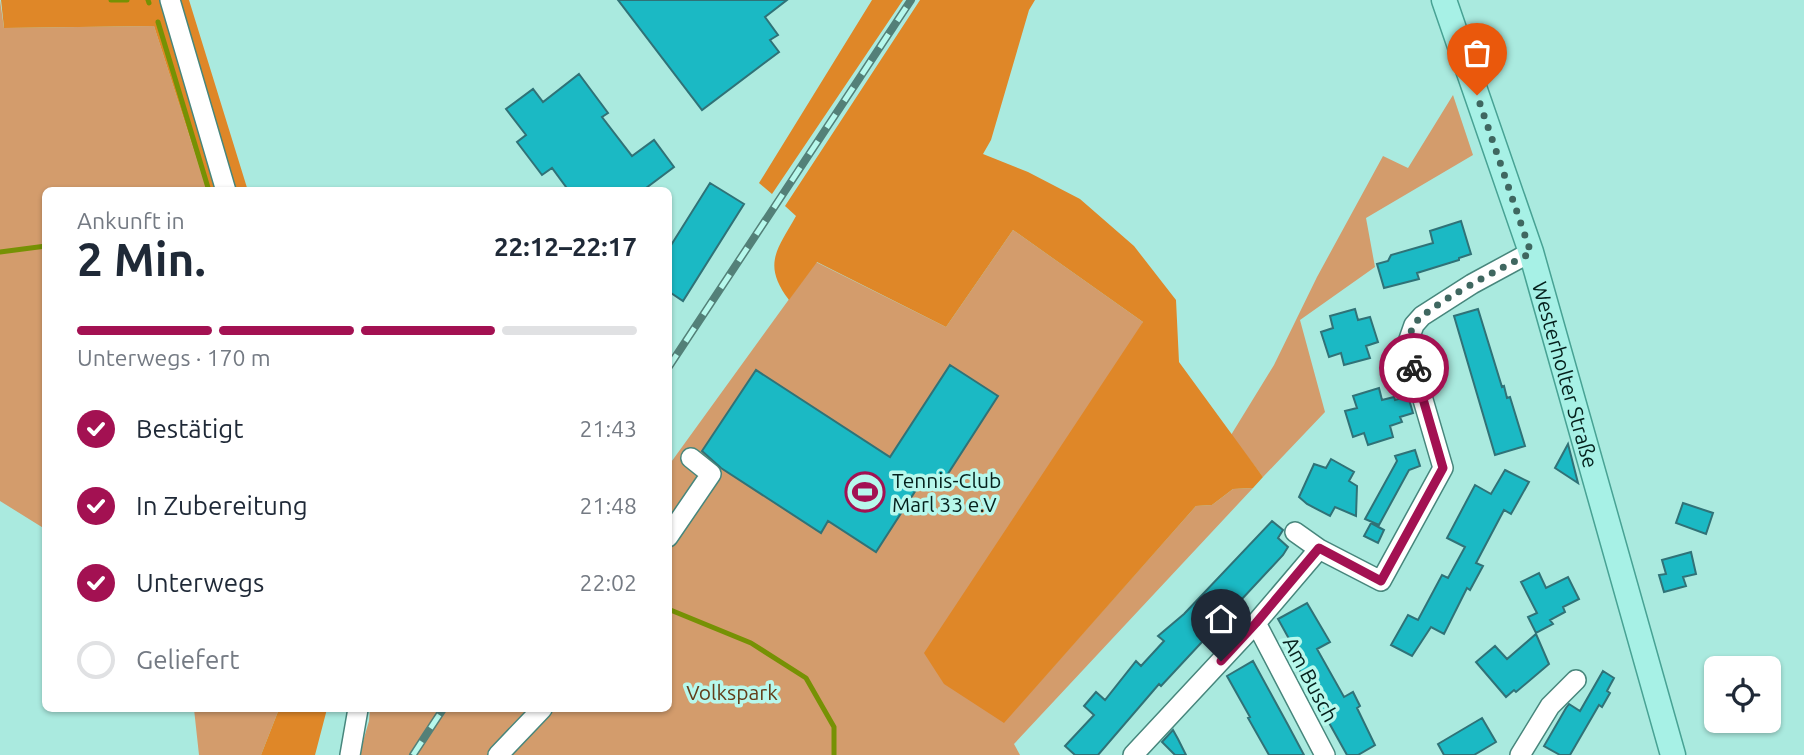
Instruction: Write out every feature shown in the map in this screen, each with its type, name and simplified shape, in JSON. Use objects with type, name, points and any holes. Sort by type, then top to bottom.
[{"type":"main road","name":"Westerholter Straße","points":[[1444,0],[1531,253],[1673,755]]},
{"type":"street","points":[[170,0],[225,187]]},
{"type":"street","points":[[1295,532],[1381,581],[1443,468],[1407,345],[1414,325],[1422,316],[1472,284],[1531,253]]},
{"type":"street","points":[[672,531],[711,474],[691,458]]},
{"type":"street","points":[[1133,755],[1256,623],[1319,548]]},
{"type":"street","name":"Am Busch","points":[[1256,623],[1325,755]]},
{"type":"street","points":[[1520,755],[1550,706],[1576,680]]},
{"type":"street","points":[[350,755],[357,712]]},
{"type":"street","points":[[498,755],[539,712]]},
{"type":"green space","points":[[0,0],[4,28],[154,26],[206,187],[42,187],[42,527],[0,501]]},
{"type":"green space","points":[[1453,95],[1473,155],[1366,218],[1375,267],[1300,320],[1325,412],[1263,477],[1231,435],[1274,365],[1317,277],[1383,156],[1408,168]]},
{"type":"green space","name":"Tennis-Club Marl 33 e.V","points":[[1013,230],[1143,322],[1004,722],[1196,506],[1212,505],[1233,489],[1253,488],[1014,744],[1020,755],[359,755],[370,712],[672,712],[672,461],[816,262],[946,327]]},
{"type":"green space","points":[[194,712],[278,712],[261,755],[199,755]]},
{"type":"shaded area","points":[[1,0],[189,0],[247,187],[206,187],[154,26],[4,28]]},
{"type":"shaded area","points":[[872,0],[903,0],[772,194],[759,183]]},
{"type":"shaded area","points":[[920,0],[1035,0],[1029,10],[991,140],[983,154],[1028,172],[1080,199],[1134,246],[1176,300],[1179,362],[1263,477],[1253,488],[1233,489],[1212,505],[1196,506],[1004,723],[944,684],[924,653],[1143,322],[1013,230],[946,327],[817,262],[789,300],[774,267],[778,248],[796,216],[785,206]]},
{"type":"shaded area","points":[[278,712],[326,712],[315,755],[261,755]]},
{"type":"building","points":[[618,0],[787,0],[765,17],[778,35],[770,40],[779,52],[702,110]]},
{"type":"building","points":[[579,74],[608,113],[602,117],[632,156],[654,140],[674,167],[647,187],[566,187],[552,168],[542,175],[517,142],[526,135],[506,109],[533,89],[543,102]]},
{"type":"building","points":[[710,183],[744,204],[683,301],[672,294],[672,244]]},
{"type":"building","points":[[1461,221],[1471,254],[1417,273],[1419,279],[1384,288],[1377,264],[1388,261],[1391,255],[1433,243],[1430,231]]},
{"type":"building","points":[[1355,309],[1358,320],[1370,317],[1378,342],[1366,346],[1370,358],[1344,365],[1341,353],[1329,357],[1321,332],[1333,328],[1330,316]]},
{"type":"building","points":[[1478,309],[1502,387],[1504,386],[1507,398],[1510,397],[1525,446],[1495,455],[1454,316]]},
{"type":"building","points":[[950,365],[998,396],[940,486],[925,476],[876,552],[828,521],[821,533],[721,468],[702,451],[756,370],[890,457]]},
{"type":"building","points":[[1379,388],[1382,400],[1408,396],[1413,413],[1400,417],[1402,422],[1390,426],[1393,437],[1368,445],[1364,433],[1353,437],[1345,411],[1357,408],[1353,396]]},
{"type":"building","points":[[1568,444],[1578,483],[1555,468]]},
{"type":"building","points":[[1415,450],[1420,466],[1409,470],[1379,525],[1365,519],[1397,461],[1395,456]]},
{"type":"building","points":[[1331,459],[1354,472],[1349,481],[1357,486],[1356,516],[1335,507],[1330,516],[1299,497],[1314,464],[1326,468]]},
{"type":"building","points":[[1505,470],[1529,482],[1511,514],[1504,510],[1476,563],[1483,566],[1470,590],[1467,588],[1444,634],[1431,627],[1412,656],[1391,645],[1408,615],[1418,620],[1442,575],[1448,578],[1465,547],[1447,538],[1475,485],[1491,494]]},
{"type":"building","points":[[1683,503],[1713,513],[1706,534],[1676,523]]},
{"type":"building","points":[[1272,521],[1283,530],[1278,538],[1288,547],[1283,555],[1161,686],[1159,684],[1098,755],[1075,755],[1065,746],[1094,715],[1084,706],[1096,692],[1105,700],[1136,661],[1141,666],[1164,641],[1158,636],[1184,614]]},
{"type":"building","points":[[1371,523],[1384,530],[1378,543],[1364,536]]},
{"type":"building","points":[[1691,552],[1696,574],[1683,577],[1686,586],[1664,592],[1659,575],[1666,574],[1662,560]]},
{"type":"building","points":[[1539,573],[1546,588],[1568,577],[1579,599],[1563,607],[1565,612],[1550,620],[1553,624],[1536,633],[1528,617],[1537,613],[1521,582]]},
{"type":"building","points":[[1307,603],[1330,642],[1317,649],[1344,697],[1353,692],[1360,706],[1357,708],[1375,745],[1358,755],[1347,755],[1299,669],[1304,666],[1278,619]]},
{"type":"building","points":[[1536,634],[1549,664],[1516,692],[1514,690],[1506,697],[1476,662],[1495,646],[1507,659]]},
{"type":"building","points":[[1253,661],[1304,755],[1269,755],[1248,718],[1250,717],[1227,676]]},
{"type":"building","points":[[1603,671],[1614,678],[1607,691],[1610,693],[1602,707],[1599,705],[1570,755],[1560,755],[1544,746],[1569,704],[1580,711]]},
{"type":"building","points":[[1482,718],[1496,742],[1474,755],[1444,755],[1438,744]]},
{"type":"building","points":[[1173,730],[1186,755],[1175,755],[1162,742]]},
{"type":"waterway","points":[[111,0],[127,0]]},
{"type":"waterway","points":[[158,22],[208,187]]},
{"type":"waterway","points":[[0,252],[42,247]]},
{"type":"waterway","points":[[672,611],[751,643],[806,678],[834,727],[834,755]]},
{"type":"railway","points":[[672,362],[911,0]]},
{"type":"railway","points":[[413,755],[441,712]]},
{"type":"way so far","points":[[1414,368],[1407,345],[1414,325],[1422,316],[1472,284],[1531,253],[1477,95]]},
{"type":"place","name":"Tennis-Club Marl 33 e.V","points":[[865,492]]},
{"type":"route","points":[[1221,661],[1319,548],[1381,581],[1443,468],[1414,368]]},
{"type":"park label","name":"Volkspark","points":[[732,692]]}]
